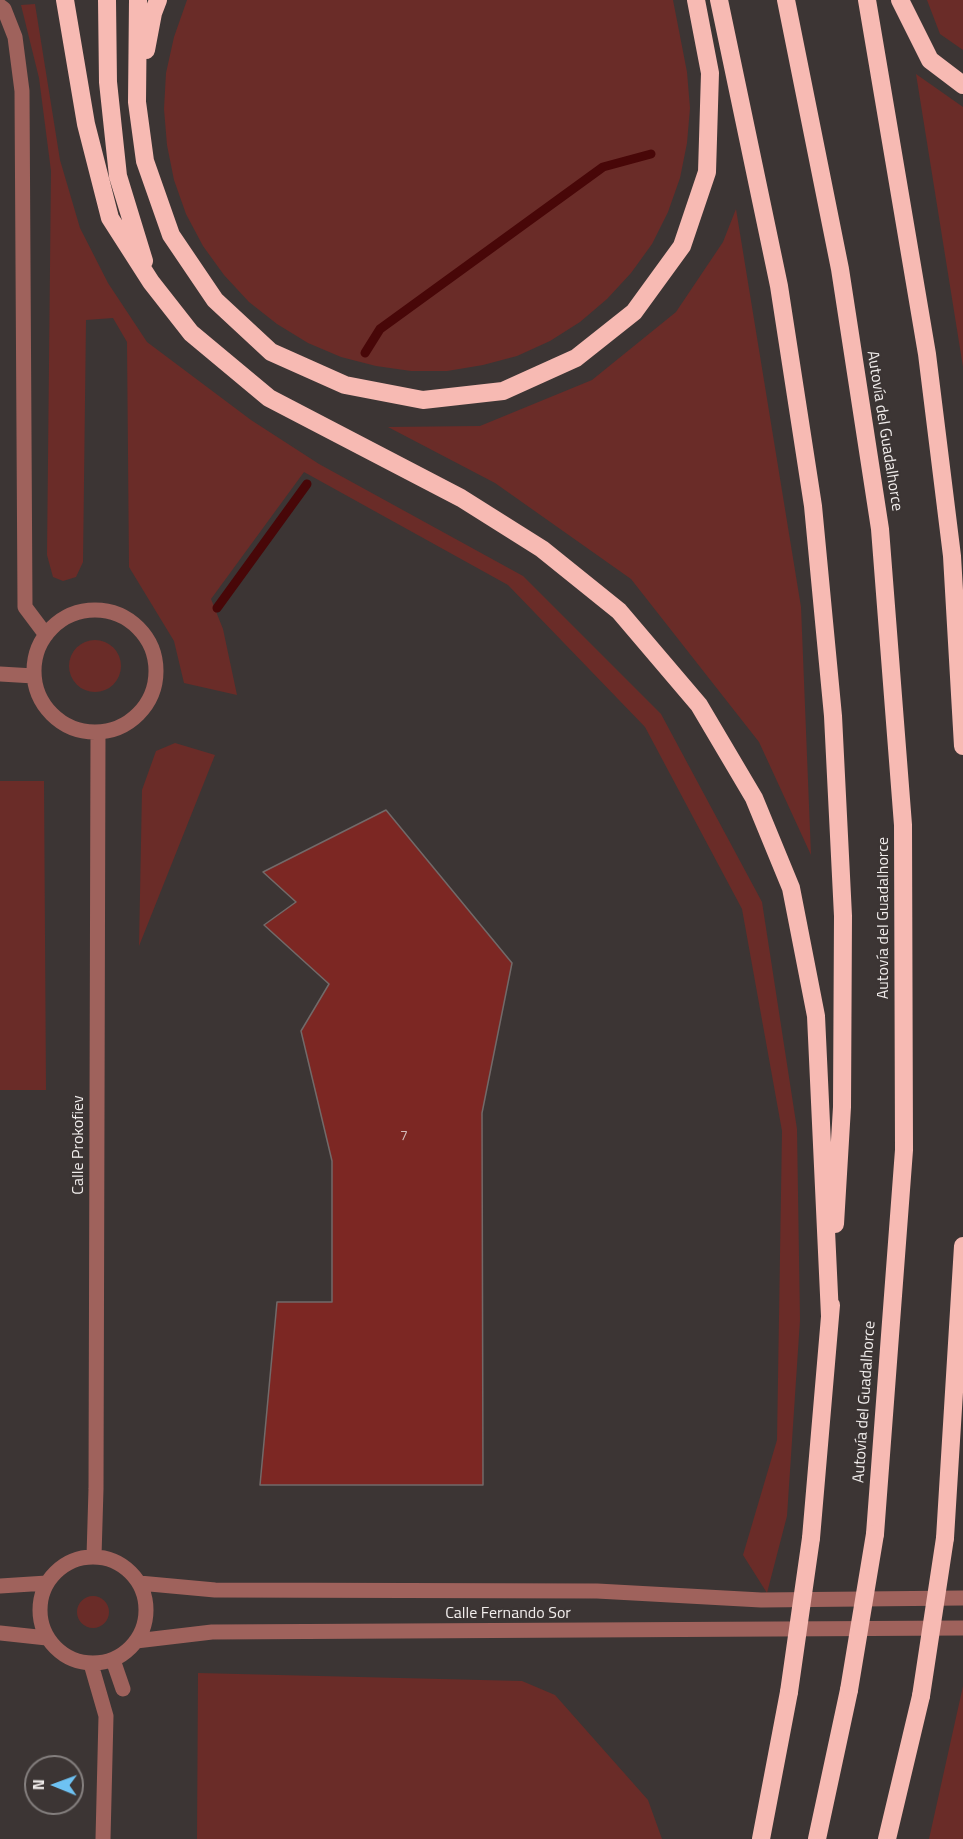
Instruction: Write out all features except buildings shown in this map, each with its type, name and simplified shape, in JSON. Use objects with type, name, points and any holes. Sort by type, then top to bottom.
[{"type":"highway","points":[[65,0],[86,124],[110,218],[151,282],[191,333],[269,398],[461,498],[542,549],[619,610],[699,705],[754,798],[791,888],[816,1016],[830,1317]]},
{"type":"highway","points":[[107,0],[108,82],[118,176],[151,282]]},
{"type":"highway","points":[[138,0],[136,102],[145,161],[171,235],[215,300],[271,352],[345,385],[423,400],[503,391],[576,358],[634,312],[682,246],[707,172],[710,73],[696,0]]},
{"type":"highway","points":[[136,102],[153,13],[158,0]]},
{"type":"highway","points":[[719,0],[779,286],[813,506],[833,716],[843,916],[842,1107],[830,1317],[811,1538],[789,1692],[761,1839]]},
{"type":"highway","name":"Autovía del Guadalhorce","points":[[786,0],[840,268],[880,529],[903,825],[904,1150],[875,1534],[849,1690],[818,1839]]},
{"type":"highway","points":[[867,0],[930,378],[952,556],[963,746]]},
{"type":"highway","points":[[900,0],[930,60],[963,85]]},
{"type":"highway","points":[[945,1538],[963,1245]]},
{"type":"highway","points":[[887,1839],[921,1696],[945,1538],[963,1449]]},
{"type":"street","points":[[0,6],[4,9],[15,38],[22,90],[25,607],[46,635]]},
{"type":"street","points":[[100,610],[120,614],[137,626],[150,642],[156,662],[156,682],[150,702],[136,718],[127,724],[98,734],[79,731],[62,723],[48,711],[38,694],[34,676],[34,661],[38,647],[46,635],[61,620],[79,612],[100,610]]},
{"type":"street","points":[[0,674],[34,676]]},
{"type":"street","name":"Calle Prokofiev","points":[[94,1556],[98,734]]},
{"type":"street","points":[[94,1556],[112,1560],[127,1569],[139,1583],[145,1602],[144,1623],[136,1641],[126,1652],[113,1659],[91,1664],[69,1658],[57,1650],[47,1638],[40,1620],[40,1600],[47,1582],[59,1568],[76,1559],[94,1556]]},
{"type":"street","points":[[0,1586],[47,1582]]},
{"type":"street","name":"Calle Fernando Sor","points":[[139,1583],[215,1590],[597,1591],[761,1600],[963,1598]]},
{"type":"street","name":"Calle Fernando Sor","points":[[136,1641],[212,1632],[963,1628]]},
{"type":"street","points":[[0,1633],[47,1638]]},
{"type":"street","points":[[113,1659],[123,1689]]},
{"type":"street","points":[[91,1664],[106,1716],[103,1839]]},
{"type":"shaded area","points":[[187,0],[673,0],[687,72],[690,108],[687,143],[680,178],[668,212],[652,244],[631,273],[607,299],[580,322],[550,341],[517,356],[447,371],[411,371],[376,366],[341,357],[308,343],[277,324],[249,302],[224,275],[203,246],[186,214],[174,180],[167,145],[164,109],[166,73],[174,37]]},
{"type":"shaded area","points":[[927,0],[963,0],[963,50],[940,34]]},
{"type":"shaded area","points":[[35,4],[60,160],[80,228],[108,283],[147,342],[251,420],[319,464],[523,576],[661,714],[762,902],[797,1129],[800,1320],[787,1516],[767,1593],[743,1555],[777,1440],[782,1131],[742,909],[645,727],[508,585],[304,472],[211,599],[223,629],[237,695],[184,683],[174,641],[129,567],[127,342],[113,318],[86,320],[83,562],[76,577],[63,581],[53,577],[47,555],[51,171],[39,78],[21,5]]},
{"type":"shaded area","points":[[916,74],[963,107],[963,367]]},
{"type":"shaded area","points":[[736,209],[801,607],[811,855],[759,742],[631,579],[495,483],[388,427],[480,426],[592,380],[676,312],[723,242]]},
{"type":"shaded area","points":[[90,640],[100,640],[109,644],[117,652],[121,666],[117,680],[109,688],[100,692],[90,692],[81,688],[73,680],[69,671],[69,661],[73,652],[81,644]]},
{"type":"shaded area","points":[[175,743],[215,755],[139,946],[142,790],[156,751]]},
{"type":"shaded area","points":[[0,781],[44,781],[46,1090],[0,1090]]},
{"type":"shaded area","points":[[93,1596],[104,1601],[109,1612],[104,1623],[93,1628],[82,1623],[77,1612],[82,1601]]},
{"type":"shaded area","points":[[198,1673],[522,1681],[555,1695],[648,1800],[662,1839],[197,1839]]},
{"type":"shaded area","points":[[963,1686],[963,1839],[929,1839]]},
{"type":"waterway","points":[[365,353],[380,329],[603,167],[651,154]]},
{"type":"waterway","points":[[217,608],[307,484]]}]
